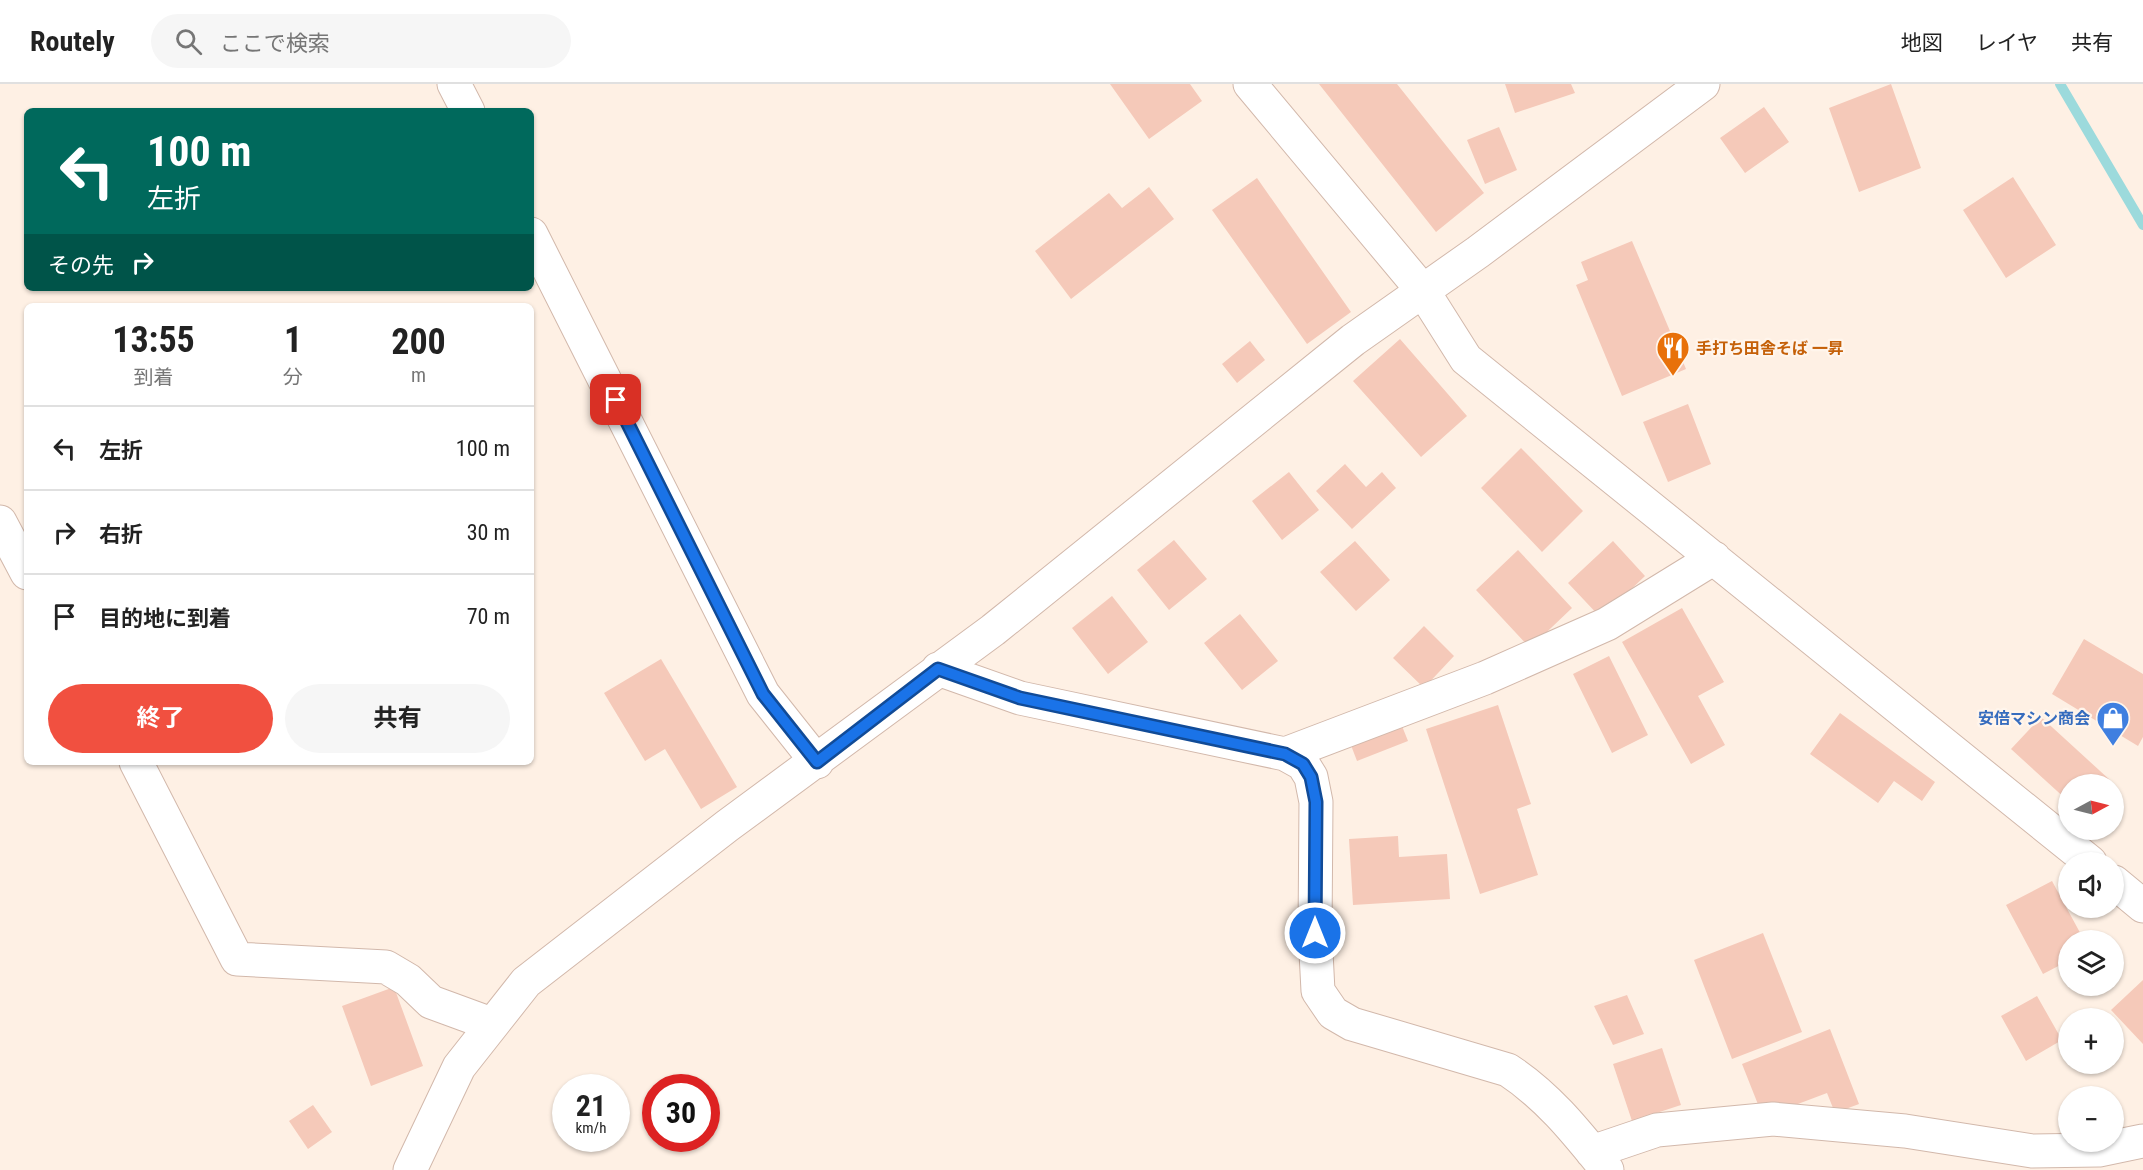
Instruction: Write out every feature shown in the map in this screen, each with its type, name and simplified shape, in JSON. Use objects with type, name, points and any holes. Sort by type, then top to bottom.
[{"type":"street","points":[[454,84],[466,108]]},
{"type":"street","points":[[1250,84],[1423,291],[1466,359],[2078,852]]},
{"type":"street","points":[[410,1170],[459,1067],[526,982],[727,825],[817,762],[938,669],[993,630],[1353,340],[1703,84]]},
{"type":"street","points":[[534,240],[763,694],[817,762]]},
{"type":"street","points":[[0,522],[24,567]]},
{"type":"street","points":[[1285,754],[1485,678],[1607,624],[1714,558]]},
{"type":"street","points":[[938,669],[1020,698],[1285,754],[1303,764],[1311,777],[1316,802],[1315,933],[1318,991],[1333,1013],[1352,1024],[1508,1070],[1551,1103],[1600,1161],[1657,1130],[1773,1119],[1905,1131],[2032,1151],[2099,1150],[2143,1141]]},
{"type":"street","points":[[138,765],[237,959],[386,967],[408,980],[431,1002],[491,1024]]},
{"type":"street","points":[[2124,890],[2143,906]]},
{"type":"building","points":[[1110,84],[1190,84],[1202,101],[1149,139]]},
{"type":"building","points":[[1319,84],[1397,84],[1484,193],[1436,232]]},
{"type":"building","points":[[1505,84],[1571,84],[1575,93],[1515,113]]},
{"type":"building","points":[[1891,84],[1921,168],[1859,192],[1829,108]]},
{"type":"building","points":[[1764,107],[1789,142],[1745,173],[1720,138]]},
{"type":"building","points":[[1499,127],[1517,170],[1485,184],[1467,140]]},
{"type":"building","points":[[2013,177],[2056,245],[2006,278],[1963,210]]},
{"type":"building","points":[[1257,178],[1351,312],[1307,344],[1212,210]]},
{"type":"building","points":[[1149,187],[1174,219],[1071,299],[1035,251],[1109,193],[1122,208]]},
{"type":"building","points":[[1632,241],[1686,369],[1622,396],[1576,285],[1588,280],[1581,262]]},
{"type":"building","points":[[1400,339],[1467,416],[1421,457],[1353,381]]},
{"type":"building","points":[[1250,341],[1265,360],[1237,383],[1222,364]]},
{"type":"building","points":[[1688,404],[1711,464],[1668,482],[1643,422]]},
{"type":"building","points":[[1521,448],[1583,511],[1542,552],[1481,488]]},
{"type":"building","points":[[1345,464],[1366,487],[1382,472],[1396,488],[1352,529],[1316,491]]},
{"type":"building","points":[[1289,472],[1319,510],[1282,540],[1252,501]]},
{"type":"building","points":[[1174,540],[1207,579],[1169,610],[1137,570]]},
{"type":"building","points":[[1355,541],[1390,580],[1356,611],[1320,572]]},
{"type":"building","points":[[1613,541],[1645,576],[1601,618],[1568,583]]},
{"type":"building","points":[[1518,550],[1572,608],[1530,648],[1476,590]]},
{"type":"building","points":[[1112,596],[1148,642],[1108,674],[1072,628]]},
{"type":"building","points":[[1682,608],[1724,682],[1698,696],[1725,745],[1691,764],[1622,642]]},
{"type":"building","points":[[1240,614],[1278,661],[1242,690],[1204,643]]},
{"type":"building","points":[[1424,626],[1454,656],[1424,688],[1393,658]]},
{"type":"building","points":[[2084,639],[2143,674],[2143,737],[2138,746],[2052,694]]},
{"type":"building","points":[[1609,656],[1648,735],[1612,753],[1573,674]]},
{"type":"building","points":[[661,659],[737,787],[701,809],[665,749],[645,761],[604,693]]},
{"type":"building","points":[[1498,705],[1531,804],[1517,809],[1538,875],[1480,894],[1426,729]]},
{"type":"building","points":[[1840,713],[1935,782],[1922,801],[1894,781],[1878,803],[1810,754]]},
{"type":"building","points":[[2041,717],[2103,774],[2058,774],[2058,792],[2011,749]]},
{"type":"building","points":[[1400,721],[1408,741],[1357,761],[1349,740]]},
{"type":"building","points":[[1398,836],[1399,857],[1447,854],[1450,899],[1353,905],[1349,839]]},
{"type":"building","points":[[2052,881],[2058,892],[2058,918],[2072,918],[2079,930],[2058,930],[2058,966],[2043,974],[2006,905]]},
{"type":"building","points":[[1763,933],[1802,1032],[1732,1059],[1694,960]]},
{"type":"building","points":[[2143,980],[2143,1044],[2124,1024],[2124,1008],[2113,1008]]},
{"type":"building","points":[[394,987],[423,1066],[371,1086],[342,1006]]},
{"type":"building","points":[[1627,995],[1644,1034],[1613,1045],[1594,1006]]},
{"type":"building","points":[[2037,996],[2058,1033],[2058,1042],[2026,1061],[2001,1016]]},
{"type":"building","points":[[1830,1029],[1859,1104],[1835,1113],[1827,1093],[1763,1117],[1742,1064]]},
{"type":"building","points":[[1662,1048],[1681,1105],[1632,1121],[1613,1064]]},
{"type":"building","points":[[313,1105],[332,1132],[308,1149],[289,1121]]},
{"type":"waterway","points":[[2060,84],[2143,225]]},
{"type":"place","name":"手打ち田舎そば 一昇","points":[[1673,377]]},
{"type":"place","name":"安倍マシン商会","points":[[2113,747]]},
{"type":"route","points":[[616,400],[763,694],[817,762],[938,669],[1020,698],[1285,754],[1303,764],[1311,777],[1316,802],[1315,933]]}]
